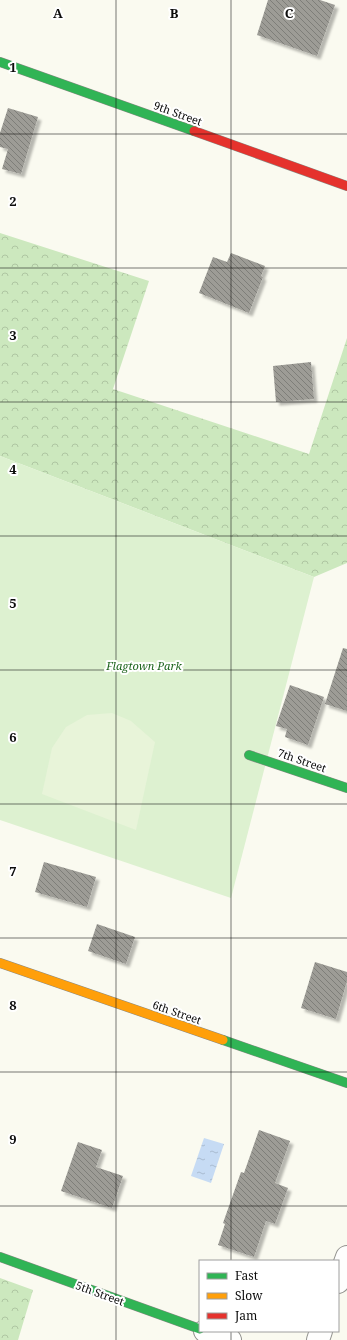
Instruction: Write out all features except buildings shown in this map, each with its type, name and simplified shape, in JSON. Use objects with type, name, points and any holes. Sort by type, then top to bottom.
[{"type":"street","name":"9th Street","points":[[0,62],[347,186]]},
{"type":"street","name":"7th Street","points":[[249,755],[347,788]]},
{"type":"street","name":"6th Street","points":[[0,963],[347,1084]]},
{"type":"street","name":"5th Street","points":[[0,1257],[199,1329]]},
{"type":"street","points":[[339,1279],[347,1257]]},
{"type":"street","points":[[208,1332],[230,1340]]},
{"type":"green space","points":[[0,233],[149,281],[113,389],[309,454],[347,338],[347,563],[314,577],[0,456]]},
{"type":"green space","name":"Flagtown Park","points":[[0,456],[314,577],[231,898],[0,820]]},
{"type":"green space","points":[[112,713],[131,721],[155,742],[136,830],[42,794],[52,748],[66,727],[87,715]]},
{"type":"green space","points":[[0,1278],[33,1290],[18,1340],[0,1340]]},
{"type":"water","points":[[204,1138],[224,1144],[211,1183],[191,1176]]},
{"type":"traffic: fast","points":[[0,62],[194,131]]},
{"type":"traffic: fast","points":[[249,755],[347,788]]},
{"type":"traffic: fast","points":[[223,1040],[347,1083]]},
{"type":"traffic: fast","points":[[0,1257],[199,1329]]},
{"type":"traffic: slow","points":[[0,963],[223,1040]]},
{"type":"traffic: jam","points":[[194,131],[347,186]]}]
